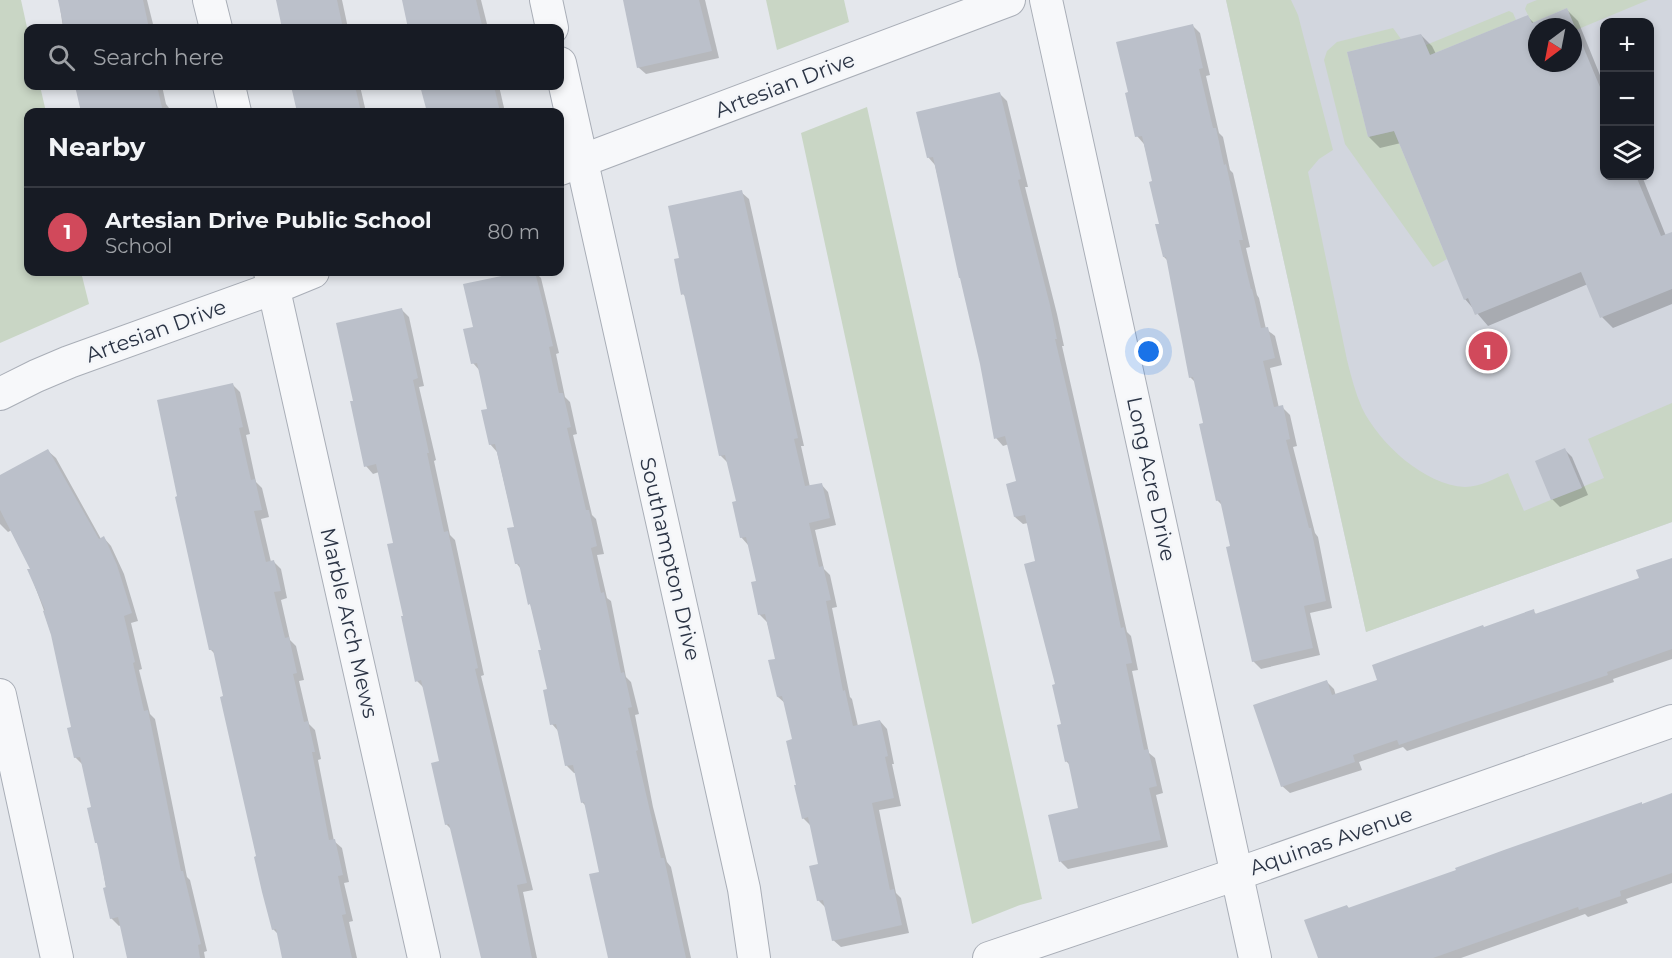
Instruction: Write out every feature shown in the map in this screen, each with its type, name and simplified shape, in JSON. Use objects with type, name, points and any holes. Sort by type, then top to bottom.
[{"type":"street","points":[[209,0],[215,24]]},
{"type":"street","points":[[546,0],[551,24]]},
{"type":"street","name":"Artesian Drive","points":[[570,165],[1009,0]]},
{"type":"street","name":"Long Acre Drive","points":[[1046,0],[1256,958]]},
{"type":"street","points":[[230,90],[234,108]]},
{"type":"street","name":"Southampton Drive","points":[[563,90],[570,165],[744,889],[754,958]]},
{"type":"street","name":"Artesian Drive","points":[[0,394],[69,362],[272,280],[292,276]]},
{"type":"street","name":"Marble Arch Mews","points":[[272,280],[424,958]]},
{"type":"street","points":[[0,695],[57,958]]},
{"type":"street","name":"Aquinas Avenue","points":[[989,958],[1237,874],[1672,721]]},
{"type":"shaded area","points":[[1226,0],[1672,0],[1672,522],[1366,632]]},
{"type":"green space","points":[[0,0],[21,0],[26,24],[24,24],[24,90],[41,90],[45,108],[24,108],[24,276],[82,276],[89,304],[0,343]]},
{"type":"green space","points":[[766,0],[844,0],[849,22],[777,50]]},
{"type":"green space","points":[[1226,0],[1291,0],[1298,15],[1333,150],[1319,159],[1308,172],[1347,360],[1362,408],[1391,448],[1419,470],[1434,479],[1450,484],[1465,487],[1476,486],[1508,473],[1524,511],[1604,478],[1588,439],[1672,403],[1672,522],[1366,632]]},
{"type":"green space","points":[[1537,0],[1648,0],[1600,18],[1582,28],[1582,18],[1571,18],[1567,8],[1544,18],[1530,18],[1525,9],[1527,4]]},
{"type":"green space","points":[[1509,11],[1513,13],[1516,20],[1430,55],[1426,45]]},
{"type":"green space","points":[[1393,28],[1401,39],[1347,52],[1368,137],[1394,131],[1447,259],[1433,267],[1345,144],[1324,60],[1327,51],[1337,42]]},
{"type":"green space","points":[[867,107],[1042,899],[972,924],[801,133]]},
{"type":"building","points":[[58,0],[143,0],[148,24],[63,24]]},
{"type":"building","points":[[276,0],[337,0],[342,24],[281,24]]},
{"type":"building","points":[[402,0],[476,0],[482,24],[407,24]]},
{"type":"building","points":[[623,0],[699,0],[712,51],[637,68]]},
{"type":"building","points":[[1567,8],[1571,18],[1544,18]]},
{"type":"building","points":[[1528,15],[1528,72],[1582,72],[1582,44],[1600,87],[1600,180],[1638,180],[1661,236],[1672,232],[1672,289],[1600,318],[1581,272],[1475,315],[1468,298],[1464,300],[1394,131],[1368,137],[1347,52],[1421,34],[1430,55]]},
{"type":"building","points":[[1193,24],[1203,68],[1199,69],[1213,128],[1216,128],[1224,165],[1226,164],[1243,240],[1239,240],[1251,289],[1261,328],[1268,327],[1275,358],[1263,361],[1274,407],[1283,405],[1290,439],[1286,440],[1309,528],[1311,528],[1326,601],[1304,606],[1313,648],[1252,662],[1226,547],[1230,546],[1220,500],[1216,501],[1199,424],[1203,423],[1193,377],[1189,378],[1166,257],[1163,257],[1155,224],[1159,224],[1149,182],[1152,181],[1142,136],[1135,137],[1125,93],[1128,92],[1116,42]]},
{"type":"building","points":[[76,90],[158,90],[162,108],[80,108]]},
{"type":"building","points":[[292,90],[356,90],[360,108],[296,108]]},
{"type":"building","points":[[421,90],[495,90],[499,108],[426,108]]},
{"type":"building","points":[[1000,92],[1021,179],[1018,180],[1050,305],[1057,339],[1055,339],[1121,628],[1124,627],[1132,663],[1126,664],[1144,750],[1148,749],[1157,786],[1149,788],[1161,840],[1059,862],[1048,815],[1078,808],[1068,761],[1065,762],[1057,725],[1061,724],[1052,685],[1055,684],[1024,564],[1035,561],[1025,515],[1014,517],[1006,484],[1016,481],[1005,436],[994,439],[980,364],[933,157],[927,158],[916,112]]},
{"type":"building","points":[[742,190],[798,438],[794,439],[805,486],[822,483],[830,518],[809,523],[819,567],[823,566],[831,600],[826,601],[843,691],[845,690],[853,726],[880,720],[894,798],[872,803],[890,890],[894,889],[902,925],[832,941],[823,900],[817,901],[809,866],[818,864],[808,817],[802,819],[794,785],[796,785],[786,741],[792,739],[782,696],[777,697],[768,660],[775,659],[765,614],[758,615],[751,582],[756,581],[746,537],[740,538],[732,502],[736,501],[725,455],[719,456],[684,294],[681,295],[674,259],[679,258],[668,206]]},
{"type":"building","points":[[502,276],[536,276],[553,346],[549,347],[559,393],[563,393],[571,427],[567,428],[597,546],[591,548],[601,593],[604,592],[621,673],[624,672],[632,707],[628,708],[638,750],[636,751],[661,858],[664,858],[686,958],[608,958],[589,874],[599,872],[584,802],[581,803],[573,765],[565,766],[556,724],[550,725],[543,690],[547,689],[538,650],[541,650],[519,564],[515,564],[507,528],[514,527],[495,444],[489,445],[481,410],[487,409],[477,363],[471,364],[463,329],[473,327],[463,284]]},
{"type":"building","points":[[402,308],[418,378],[413,380],[444,532],[448,531],[478,668],[475,669],[527,883],[517,885],[532,958],[481,958],[449,824],[445,825],[431,763],[439,761],[421,680],[415,682],[401,616],[403,616],[387,544],[393,543],[376,464],[364,467],[350,401],[353,401],[336,323]]},
{"type":"building","points":[[233,383],[243,427],[239,428],[251,480],[255,479],[262,510],[254,511],[266,562],[274,560],[281,591],[274,592],[285,638],[289,637],[297,673],[293,674],[304,722],[308,721],[315,752],[312,752],[329,840],[335,839],[343,875],[338,876],[346,914],[342,915],[352,958],[282,958],[276,929],[272,930],[262,892],[220,697],[223,696],[213,650],[209,650],[175,497],[177,496],[157,400]]},
{"type":"building","points":[[1565,448],[1582,488],[1551,500],[1535,461]]},
{"type":"building","points":[[48,449],[99,539],[104,536],[117,565],[132,613],[124,616],[135,662],[133,663],[144,711],[148,710],[181,871],[183,871],[201,944],[198,945],[200,958],[127,958],[118,917],[110,919],[97,843],[95,843],[87,808],[91,807],[80,757],[74,758],[67,728],[71,727],[51,635],[43,611],[45,610],[27,569],[30,569],[0,510],[0,475]]},
{"type":"building","points":[[1672,558],[1672,649],[1607,672],[1608,675],[1399,745],[1397,740],[1353,755],[1355,762],[1281,787],[1253,705],[1327,680],[1332,695],[1377,680],[1372,665],[1483,625],[1484,627],[1534,609],[1535,614],[1639,578],[1636,570]]},
{"type":"building","points":[[1672,793],[1672,873],[1620,891],[1621,896],[1579,910],[1578,907],[1433,958],[1318,958],[1304,920],[1347,905],[1348,908],[1456,870],[1455,868],[1504,850]]},
{"type":"place","name":"Artesian Drive Public School","points":[[1488,351]]}]
